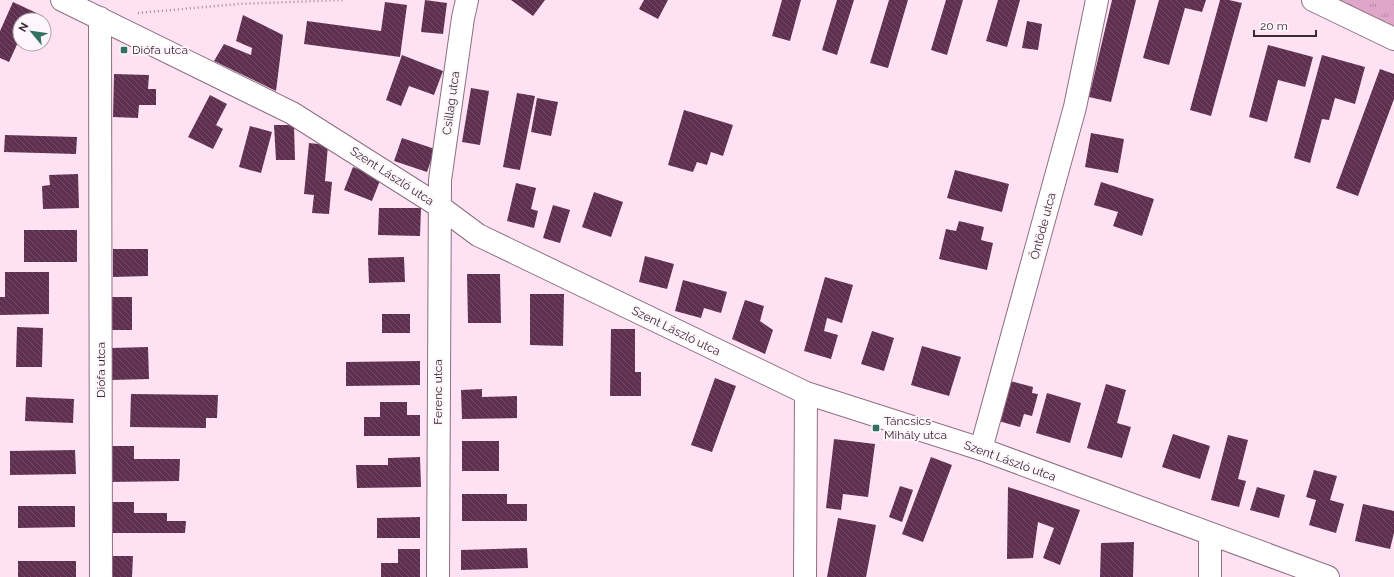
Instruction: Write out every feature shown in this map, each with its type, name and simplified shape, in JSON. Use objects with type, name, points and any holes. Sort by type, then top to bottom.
[{"type":"street","name":"Szent László utca","points":[[62,0],[292,112],[439,206],[478,234],[806,393],[981,450],[1328,577]]},
{"type":"street","name":"Csillag utca","points":[[439,206],[440,180],[463,18],[467,0]]},
{"type":"street","name":"Öntöde utca","points":[[981,450],[1075,107],[1097,0]]},
{"type":"street","points":[[1313,0],[1394,40]]},
{"type":"street","name":"Diófa utca","points":[[100,18],[101,577]]},
{"type":"street","name":"Ferenc utca","points":[[438,577],[439,206]]},
{"type":"street","points":[[805,577],[806,393]]},
{"type":"street","points":[[1210,534],[1210,577]]},
{"type":"path","points":[[100,18],[115,15],[238,4],[343,0]]},
{"type":"green space","points":[[1317,0],[1394,0],[1394,38]]},
{"type":"building","points":[[425,0],[447,3],[443,34],[421,32]]},
{"type":"building","points":[[511,0],[545,0],[533,16]]},
{"type":"building","points":[[644,0],[668,0],[658,19],[639,9]]},
{"type":"building","points":[[782,0],[801,0],[790,41],[772,36]]},
{"type":"building","points":[[837,0],[854,0],[837,55],[822,50]]},
{"type":"building","points":[[889,0],[908,0],[888,68],[870,63]]},
{"type":"building","points":[[946,0],[963,0],[947,55],[931,50]]},
{"type":"building","points":[[998,0],[1020,0],[1007,47],[986,41]]},
{"type":"building","points":[[1112,0],[1136,0],[1111,102],[1089,97]]},
{"type":"building","points":[[1159,0],[1206,0],[1202,12],[1185,8],[1169,65],[1143,58]]},
{"type":"building","points":[[1220,0],[1229,0],[1242,3],[1211,116],[1190,110]]},
{"type":"building","points":[[13,2],[34,12],[12,12],[12,52],[14,52],[9,62],[0,58],[0,31]]},
{"type":"building","points":[[385,2],[407,5],[400,57],[304,44],[307,21],[381,31]]},
{"type":"building","points":[[243,15],[283,35],[276,91],[214,61],[224,44],[251,55],[252,48],[236,41]]},
{"type":"building","points":[[1027,21],[1042,24],[1038,50],[1022,48]]},
{"type":"building","points":[[1268,45],[1313,57],[1305,87],[1278,80],[1267,122],[1249,117]]},
{"type":"building","points":[[402,55],[443,71],[434,95],[409,86],[401,106],[386,100]]},
{"type":"building","points":[[1322,55],[1365,67],[1355,104],[1335,98],[1329,120],[1322,119],[1310,163],[1294,158]]},
{"type":"building","points":[[1380,69],[1394,74],[1394,99],[1358,196],[1336,188]]},
{"type":"building","points":[[114,74],[149,75],[148,89],[156,89],[156,105],[139,105],[138,118],[113,117]]},
{"type":"building","points":[[471,88],[489,91],[480,145],[462,142]]},
{"type":"building","points":[[517,93],[535,96],[520,170],[503,167]]},
{"type":"building","points":[[210,95],[227,104],[216,125],[223,129],[213,149],[188,137]]},
{"type":"building","points":[[537,98],[558,102],[551,136],[531,132]]},
{"type":"building","points":[[684,110],[733,125],[723,156],[711,152],[707,165],[697,162],[693,172],[668,165]]},
{"type":"building","points":[[274,125],[294,125],[295,160],[276,160]]},
{"type":"building","points":[[250,126],[272,132],[261,173],[239,167]]},
{"type":"building","points":[[1091,133],[1124,139],[1118,173],[1085,167]]},
{"type":"building","points":[[5,135],[77,137],[76,154],[4,152]]},
{"type":"building","points":[[402,138],[435,149],[427,172],[394,161]]},
{"type":"building","points":[[309,143],[328,145],[325,181],[332,182],[329,214],[312,213],[314,195],[304,194]]},
{"type":"building","points":[[353,167],[381,178],[372,201],[344,190]]},
{"type":"building","points":[[955,170],[1009,184],[1002,212],[947,198]]},
{"type":"building","points":[[78,174],[79,208],[43,209],[42,186],[50,185],[49,175]]},
{"type":"building","points":[[1101,182],[1154,199],[1142,236],[1113,226],[1118,212],[1094,205]]},
{"type":"building","points":[[516,183],[536,188],[531,209],[538,211],[534,228],[507,221]]},
{"type":"building","points":[[594,192],[623,202],[611,237],[582,227]]},
{"type":"building","points":[[553,205],[570,210],[560,243],[543,238]]},
{"type":"building","points":[[379,208],[421,208],[420,236],[378,235]]},
{"type":"building","points":[[959,221],[984,227],[981,240],[993,243],[987,270],[939,259],[946,229],[956,231]]},
{"type":"building","points":[[24,230],[77,230],[77,262],[24,262]]},
{"type":"building","points":[[113,249],[148,249],[148,276],[113,277]]},
{"type":"building","points":[[645,256],[674,264],[667,289],[639,282]]},
{"type":"building","points":[[404,257],[405,282],[369,283],[368,258]]},
{"type":"building","points":[[5,272],[49,272],[49,314],[0,315],[0,297],[5,297]]},
{"type":"building","points":[[467,274],[500,274],[501,323],[468,323]]},
{"type":"building","points":[[825,277],[853,285],[842,323],[827,318],[824,331],[838,335],[831,359],[804,351]]},
{"type":"building","points":[[683,280],[727,292],[721,313],[704,308],[701,318],[675,311]]},
{"type":"building","points":[[530,294],[564,294],[563,346],[530,345]]},
{"type":"building","points":[[112,297],[132,297],[132,330],[112,330]]},
{"type":"building","points":[[745,300],[764,306],[760,321],[773,330],[765,354],[732,339]]},
{"type":"building","points":[[382,314],[410,314],[410,333],[382,333]]},
{"type":"building","points":[[17,327],[43,328],[42,367],[16,367]]},
{"type":"building","points":[[611,329],[635,329],[635,372],[641,372],[641,396],[610,396]]},
{"type":"building","points":[[872,331],[894,338],[884,371],[861,364]]},
{"type":"building","points":[[922,346],[961,357],[949,396],[911,385]]},
{"type":"building","points":[[148,347],[149,379],[111,380],[110,348]]},
{"type":"building","points":[[420,361],[420,385],[346,386],[346,362]]},
{"type":"building","points":[[715,378],[736,386],[712,452],[691,445]]},
{"type":"building","points":[[1006,380],[1033,387],[1032,393],[1038,394],[1032,416],[1024,414],[1020,427],[995,420]]},
{"type":"building","points":[[1106,384],[1126,390],[1117,423],[1131,427],[1122,458],[1087,448]]},
{"type":"building","points":[[482,389],[482,397],[517,396],[517,418],[462,419],[461,390]]},
{"type":"building","points":[[1047,393],[1081,403],[1070,443],[1036,433]]},
{"type":"building","points":[[131,394],[218,395],[217,418],[206,418],[206,428],[130,427]]},
{"type":"building","points":[[26,397],[74,399],[73,423],[25,421]]},
{"type":"building","points":[[380,402],[407,402],[407,415],[420,415],[420,436],[364,436],[364,417],[380,417]]},
{"type":"building","points":[[1173,434],[1210,446],[1200,479],[1162,467]]},
{"type":"building","points":[[1228,435],[1248,440],[1238,479],[1246,481],[1239,507],[1211,500]]},
{"type":"building","points":[[834,439],[875,444],[868,497],[843,494],[841,510],[826,508]]},
{"type":"building","points":[[462,441],[499,441],[499,471],[462,471]]},
{"type":"building","points":[[108,446],[134,446],[134,459],[180,459],[179,481],[108,482]]},
{"type":"building","points":[[75,450],[76,474],[10,475],[10,451]]},
{"type":"building","points":[[420,457],[421,487],[357,488],[356,465],[388,465],[388,458]]},
{"type":"building","points":[[931,457],[952,465],[923,542],[902,534]]},
{"type":"building","points":[[1314,470],[1337,476],[1330,500],[1344,504],[1336,533],[1309,525],[1316,500],[1306,497]]},
{"type":"building","points":[[900,486],[913,490],[902,522],[889,517]]},
{"type":"building","points":[[1008,487],[1080,510],[1060,565],[1043,558],[1054,528],[1038,522],[1033,558],[1007,559]]},
{"type":"building","points":[[1257,487],[1285,495],[1279,518],[1250,510]]},
{"type":"building","points":[[462,494],[507,494],[507,504],[527,504],[527,521],[462,521]]},
{"type":"building","points":[[106,502],[134,502],[134,513],[167,513],[167,521],[186,521],[185,533],[106,533]]},
{"type":"building","points":[[1363,504],[1394,511],[1394,533],[1390,549],[1355,541]]},
{"type":"building","points":[[18,506],[75,506],[75,527],[18,528]]},
{"type":"building","points":[[420,517],[420,538],[377,538],[377,518]]},
{"type":"building","points":[[838,518],[876,525],[866,577],[827,577]]},
{"type":"building","points":[[1134,542],[1133,577],[1100,577],[1101,543]]},
{"type":"building","points":[[527,548],[528,568],[461,570],[461,550]]},
{"type":"building","points":[[398,549],[420,549],[420,577],[381,577],[381,563],[398,563]]},
{"type":"building","points":[[107,556],[133,556],[132,577],[107,577]]},
{"type":"building","points":[[18,561],[76,561],[76,577],[18,577]]},
{"type":"place","name":"Diófa utca","points":[[124,50]]},
{"type":"place","name":"Táncsics Mihály utca","points":[[876,428]]}]
